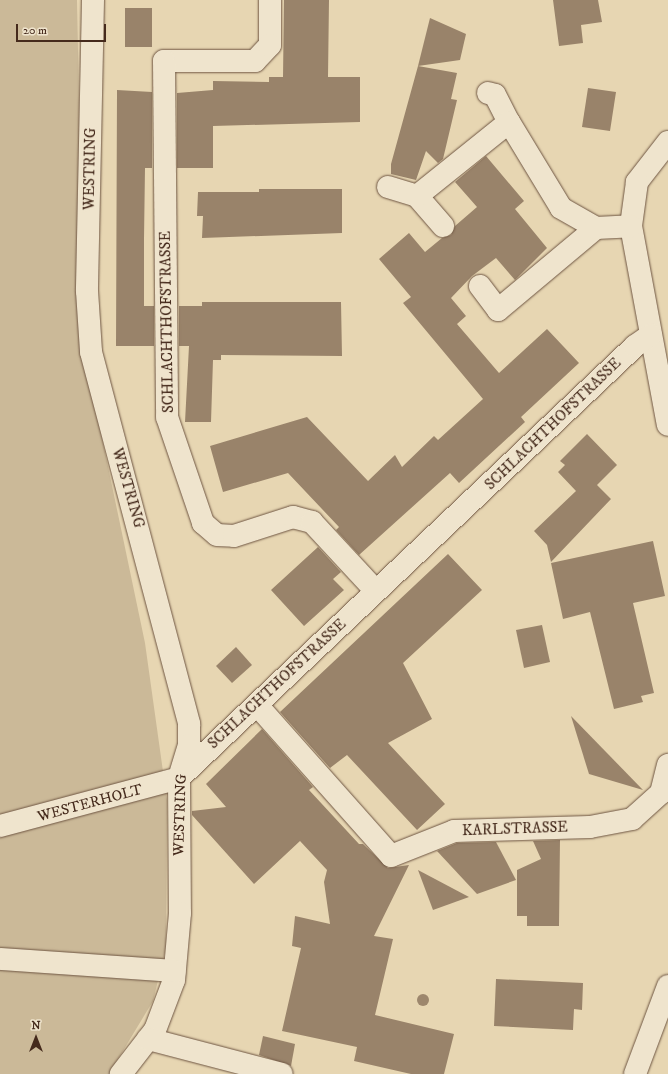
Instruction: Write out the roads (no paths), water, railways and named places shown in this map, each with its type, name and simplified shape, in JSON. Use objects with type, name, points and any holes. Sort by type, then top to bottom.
[{"type":"street","name":"WESTRING","points":[[93,0],[87,322],[91,352],[189,724],[189,745],[179,778],[180,913],[175,971],[163,1015],[148,1039],[121,1074]]},
{"type":"street","name":"SCHLACHTHOFSTRASSE","points":[[270,0],[270,45],[255,61],[164,61],[167,417],[203,523],[217,535],[234,536],[293,517],[312,522],[376,591]]},
{"type":"street","points":[[488,93],[495,95],[509,122],[561,208],[596,228],[631,226]]},
{"type":"street","points":[[418,196],[509,122]]},
{"type":"street","points":[[668,142],[637,182],[631,226],[668,425]]},
{"type":"street","points":[[388,188],[418,196],[443,226]]},
{"type":"street","points":[[480,286],[498,310],[596,228]]},
{"type":"street","name":"SCHLACHTHOFSTRASSE","points":[[179,778],[635,346],[651,335]]},
{"type":"street","name":"KARLSTRASSE","points":[[257,705],[391,856],[454,831],[590,827],[632,819],[661,793],[668,765]]},
{"type":"street","name":"WESTERHOLT","points":[[0,826],[179,778]]},
{"type":"street","points":[[0,959],[175,971]]},
{"type":"street","points":[[635,1074],[668,986]]},
{"type":"street","points":[[148,1039],[282,1074]]}]
